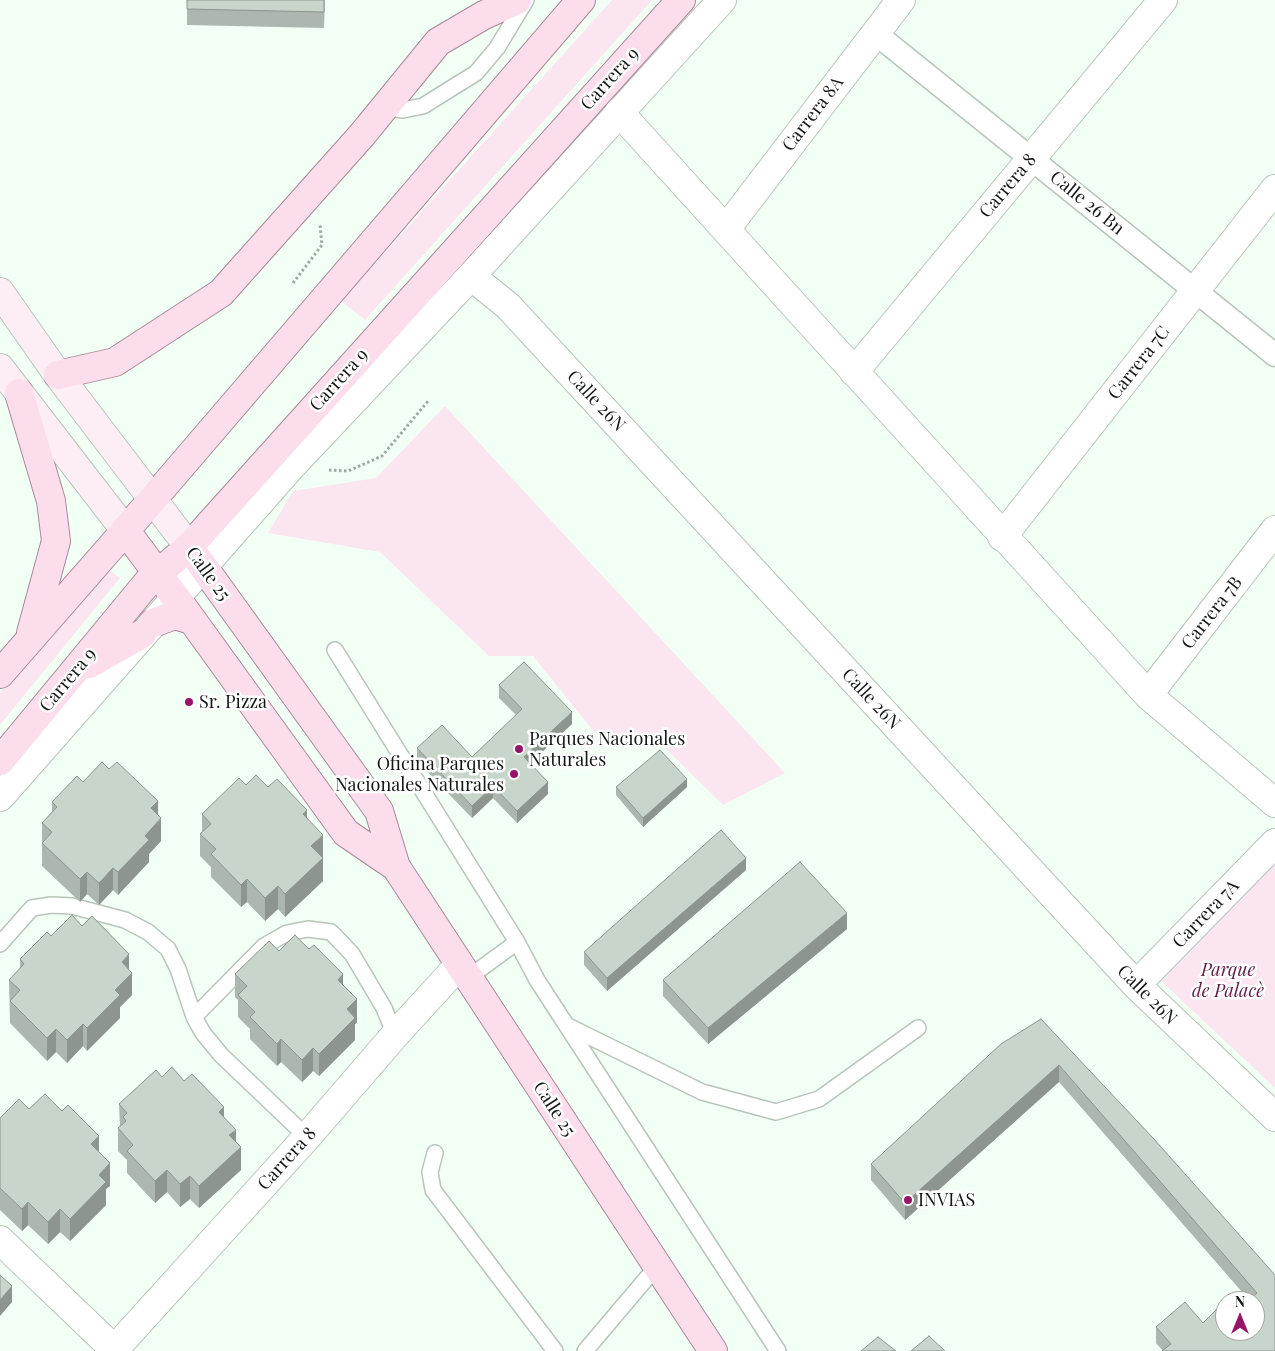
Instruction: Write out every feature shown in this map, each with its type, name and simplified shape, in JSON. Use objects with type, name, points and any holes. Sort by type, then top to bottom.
[{"type":"main road","points":[[58,375],[115,362],[221,293],[315,187],[438,42],[484,15],[517,0]]},
{"type":"main road","points":[[4,666],[152,500],[581,0]]},
{"type":"main road","name":"Carrera 9","points":[[0,761],[157,572],[196,556],[681,0]]},
{"type":"main road","name":"Calle 25","points":[[0,292],[58,375],[196,556],[379,811],[396,868],[713,1351]]},
{"type":"main road","name":"Calle 25","points":[[0,368],[176,597],[346,833],[396,868]]},
{"type":"main road","points":[[19,392],[51,501],[56,541],[29,639]]},
{"type":"main road","points":[[74,672],[148,628],[174,615],[192,620]]},
{"type":"street","points":[[0,797],[176,597],[196,556],[289,469],[471,276],[722,0]]},
{"type":"street","name":"Carrera 8A","points":[[726,229],[901,0]]},
{"type":"street","name":"Carrera 8","points":[[854,372],[1163,0]]},
{"type":"street","name":"Calle 26 Bn","points":[[875,33],[1275,355]]},
{"type":"street","points":[[619,112],[1002,537],[1148,695],[1275,803]]},
{"type":"street","name":"Carrera 7C","points":[[1002,537],[1275,189]]},
{"type":"street","name":"Calle 26N","points":[[471,276],[514,314],[1136,986],[1275,1117]]},
{"type":"street","name":"Carrera 7B","points":[[1148,695],[1275,530]]},
{"type":"street","name":"Carrera 7A","points":[[1136,986],[1275,842]]},
{"type":"street","name":"Carrera 8","points":[[115,1350],[308,1137],[395,1035],[464,971]]},
{"type":"street","points":[[0,1240],[115,1350]]},
{"type":"lane","points":[[384,107],[403,110],[423,106],[476,73],[497,48],[526,0]]},
{"type":"lane","points":[[335,650],[517,942],[537,980],[778,1351]]},
{"type":"lane","points":[[0,944],[32,908],[51,904],[72,906],[125,920],[148,932],[168,949],[178,969],[194,1017],[203,1033],[221,1055],[308,1137]]},
{"type":"lane","points":[[194,1017],[264,946],[287,933],[308,929],[330,932],[352,954],[384,1008],[395,1035]]},
{"type":"lane","points":[[464,971],[517,942]]},
{"type":"lane","points":[[567,1026],[702,1092],[776,1112],[820,1099],[918,1028]]},
{"type":"lane","points":[[435,1153],[430,1172],[433,1190],[555,1351]]},
{"type":"lane","points":[[586,1351],[657,1266]]},
{"type":"path","points":[[293,283],[322,245],[315,187]]},
{"type":"path","points":[[289,469],[348,470],[382,456],[429,400]]},
{"type":"green space","points":[[612,0],[652,0],[365,320],[341,301]]},
{"type":"green space","points":[[445,406],[785,773],[723,805],[651,734],[595,733],[533,656],[489,656],[380,552],[268,533],[293,491],[376,478]]},
{"type":"green space","points":[[103,566],[120,578],[0,725],[0,693]]},
{"type":"green space","name":"Parque de Palacè","points":[[1275,863],[1275,1088],[1161,981]]},
{"type":"building","points":[[187,0],[324,0],[324,12],[187,9]]},
{"type":"building","name":"Parques Nacionales Naturales","points":[[524,662],[572,712],[524,757],[548,782],[517,811],[493,786],[472,806],[417,748],[442,725],[472,757],[522,709],[499,685]]},
{"type":"building","points":[[660,750],[687,779],[643,818],[616,787]]},
{"type":"building","points":[[102,762],[109,769],[117,762],[158,801],[151,808],[161,818],[145,836],[149,840],[118,872],[113,868],[99,883],[87,872],[80,879],[42,843],[52,832],[42,823],[57,807],[52,802],[77,776],[83,782]]},
{"type":"building","points":[[256,775],[268,787],[277,779],[307,810],[303,814],[323,835],[311,846],[323,858],[285,894],[278,886],[265,898],[247,879],[241,885],[211,854],[216,849],[200,834],[211,824],[202,814],[239,778],[246,785]]},
{"type":"building","points":[[721,830],[746,858],[607,978],[584,952]]},
{"type":"building","points":[[800,862],[847,913],[708,1028],[663,980]]},
{"type":"building","points":[[72,915],[82,926],[92,916],[129,954],[122,962],[132,973],[115,990],[120,995],[87,1028],[83,1024],[67,1040],[56,1029],[47,1038],[10,1001],[20,990],[9,980],[24,964],[20,959],[47,932],[51,936]]},
{"type":"building","points":[[295,935],[309,949],[314,945],[343,974],[338,980],[357,999],[347,1009],[355,1018],[319,1054],[313,1048],[302,1060],[281,1039],[277,1044],[250,1017],[255,1012],[238,995],[247,986],[235,974],[269,941],[279,951]]},
{"type":"building","name":"INVIAS","points":[[1041,1019],[1153,1138],[1275,1275],[1275,1351],[1162,1351],[1171,1344],[1156,1327],[1185,1302],[1203,1323],[1215,1311],[1215,1341],[1265,1341],[1265,1291],[1255,1291],[1059,1065],[905,1203],[871,1164],[1001,1044]]},
{"type":"building","points":[[172,1067],[184,1081],[192,1074],[224,1107],[219,1112],[236,1130],[229,1135],[241,1147],[199,1186],[190,1176],[180,1184],[167,1170],[155,1181],[127,1151],[133,1145],[118,1128],[126,1121],[123,1117],[127,1113],[119,1104],[156,1070],[162,1077]]},
{"type":"building","points":[[45,1094],[62,1111],[68,1105],[99,1136],[91,1144],[110,1163],[99,1175],[106,1182],[70,1219],[60,1209],[48,1222],[28,1202],[22,1209],[0,1188],[0,1118],[19,1099],[29,1109]]},
{"type":"building","points":[[0,1275],[12,1286],[0,1300]]},
{"type":"building","points":[[929,1336],[945,1351],[911,1351]]},
{"type":"building","points":[[878,1337],[896,1351],[861,1351]]},
{"type":"place","name":"Sr. Pizza","points":[[189,702]]},
{"type":"place","name":"Parques Nacionales Naturales","points":[[519,749]]},
{"type":"place","name":"Oficina Parques Nacionales Naturales","points":[[514,774]]},
{"type":"place","name":"INVIAS","points":[[908,1200]]}]
